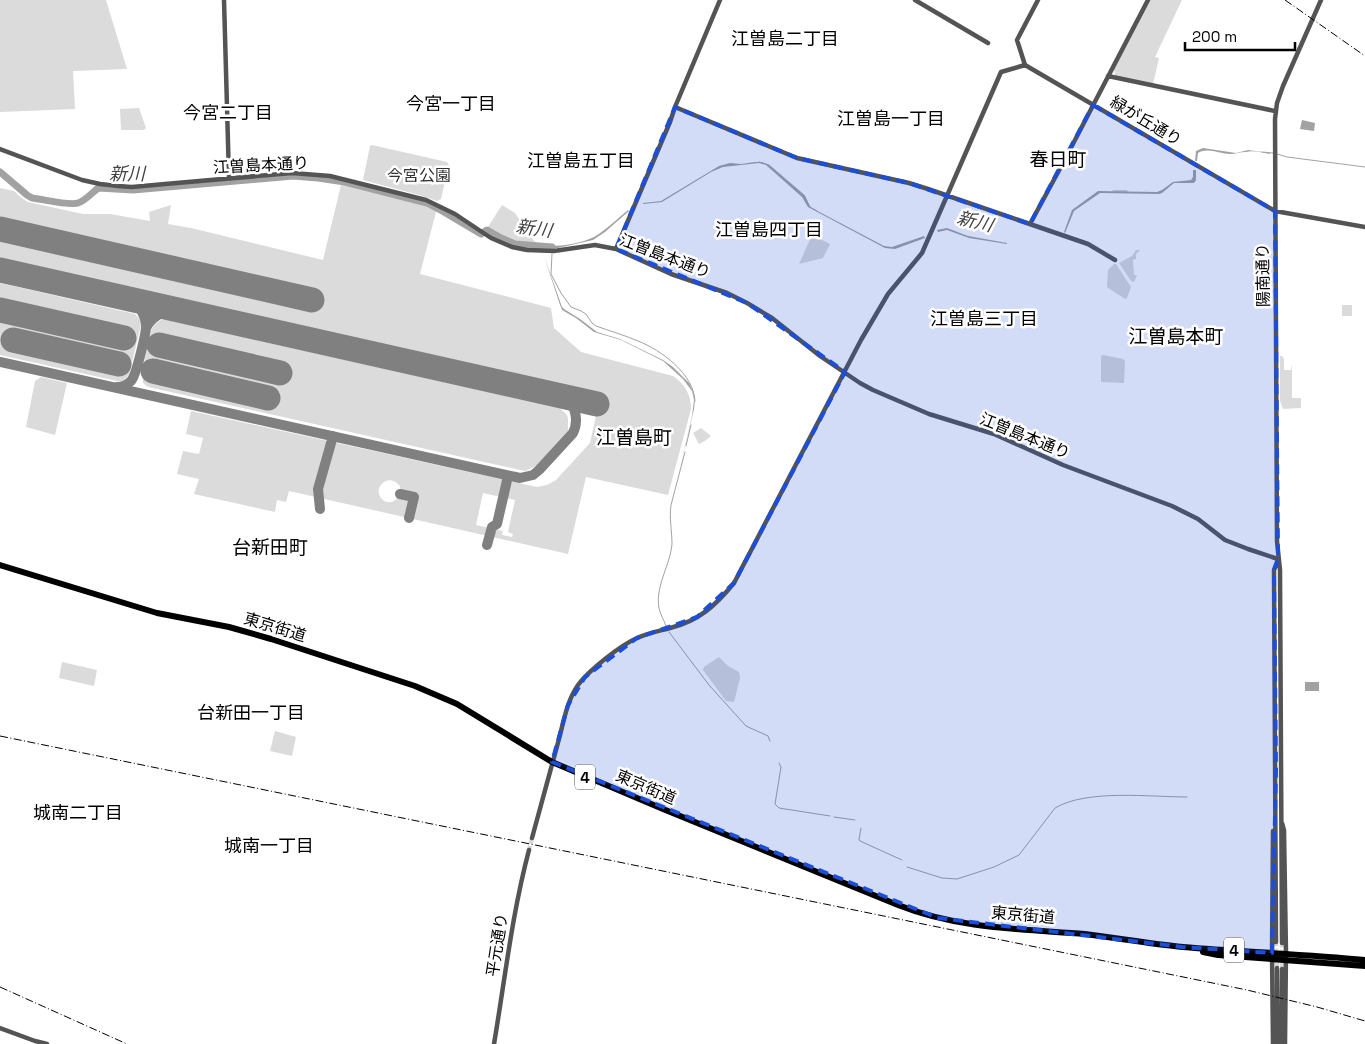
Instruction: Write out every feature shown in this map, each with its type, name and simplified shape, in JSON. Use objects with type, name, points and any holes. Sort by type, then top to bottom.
[{"type":"highway","name":"東京街道","points":[[0,565],[157,613],[262,636],[440,696],[457,704],[552,762],[663,810],[904,908],[924,914],[974,925],[1099,936],[1182,947],[1286,957],[1365,960]]},
{"type":"highway","name":"東京街道","points":[[1286,957],[1365,966]]},
{"type":"street","points":[[224,0],[229,178]]},
{"type":"street","points":[[616,249],[720,0]]},
{"type":"street","points":[[915,0],[988,42]]},
{"type":"street","points":[[532,838],[568,705],[578,685],[597,666],[624,645],[650,633],[697,618],[720,600],[734,582],[881,304],[922,253],[1001,72],[1025,65],[1017,43],[1019,35],[1038,0]]},
{"type":"street","points":[[1030,224],[1148,0]]},
{"type":"street","name":"陽南通り","points":[[1278,559],[1275,111],[1280,94],[1321,0]]},
{"type":"street","name":"緑が丘通り","points":[[1025,65],[1275,211]]},
{"type":"street","points":[[1108,76],[1275,111]]},
{"type":"street","points":[[675,107],[797,158],[909,183],[1088,244],[1116,260]]},
{"type":"street","name":"江曽島本通り","points":[[0,150],[82,180],[109,186],[132,187],[292,173],[330,176],[426,200],[455,214],[491,238],[512,247],[527,250],[554,251],[595,245],[616,249],[671,274],[712,287],[747,303],[772,318],[820,356],[867,387],[928,414],[994,434],[1063,465],[1172,506],[1198,519],[1225,540],[1248,550],[1278,559]]},
{"type":"street","points":[[1275,211],[1365,226]]},
{"type":"street","points":[[1278,559],[1280,570],[1281,677],[1279,942],[1274,570],[1278,559]]},
{"type":"street","points":[[1275,1044],[1272,956],[1273,826],[1276,808]]},
{"type":"street","points":[[1280,814],[1284,830],[1286,957],[1283,1044]]},
{"type":"street","name":"平元通り","points":[[494,1044],[513,919],[529,850]]},
{"type":"street","points":[[1275,1044],[1279,968],[1283,1044]]},
{"type":"street","points":[[0,1028],[47,1044]]},
{"type":"highlighted area","points":[[1093,105],[1275,211],[1278,559],[1274,570],[1276,770],[1272,953],[1182,947],[938,918],[552,762],[568,705],[585,677],[637,638],[697,617],[734,583],[845,372],[747,303],[616,249],[675,107],[797,158],[909,183],[1030,224]]},
{"type":"green space","points":[[0,0],[106,0],[127,69],[73,71],[75,109],[0,112]]},
{"type":"green space","points":[[1150,0],[1182,0],[1155,57],[1159,58],[1153,84],[1115,76],[1114,69]]},
{"type":"green space","points":[[139,108],[146,128],[144,130],[121,130],[120,109]]},
{"type":"green space","name":"今宮公園","points":[[370,146],[447,162],[449,165],[441,199],[437,201],[363,180]]},
{"type":"green space","points":[[343,183],[433,208],[436,212],[420,274],[551,308],[554,328],[581,352],[673,376],[681,383],[690,399],[691,409],[668,495],[586,477],[568,554],[289,491],[286,502],[277,500],[275,512],[194,494],[199,479],[177,474],[183,451],[199,454],[203,438],[186,434],[191,411],[537,487],[547,485],[556,480],[590,443],[601,393],[0,258],[0,188],[14,191],[28,202],[83,214],[110,214],[150,221],[149,212],[171,205],[168,224],[323,260]],"holes":[[[389,480],[396,482],[400,486],[400,491],[396,500],[386,502],[379,495],[379,489],[381,484]],[[483,493],[515,500],[508,532],[513,534],[512,537],[502,535],[503,531],[476,525]]]},
{"type":"green space","points":[[502,205],[515,213],[539,248],[511,243],[486,230]]},
{"type":"green space","points":[[812,235],[830,244],[823,258],[799,264]]},
{"type":"green space","points":[[1136,250],[1140,250],[1136,254],[1136,259],[1133,260],[1134,275],[1137,275],[1134,282],[1131,281],[1119,263],[1132,256]]},
{"type":"green space","points":[[1116,264],[1131,287],[1125,299],[1107,287],[1108,270]]},
{"type":"green space","points":[[0,283],[135,314],[140,319],[141,325],[129,375],[123,381],[117,381],[0,355]]},
{"type":"green space","points":[[1342,305],[1352,305],[1352,316],[1342,316]]},
{"type":"green space","points":[[163,319],[560,408],[567,415],[568,431],[536,466],[525,471],[148,387],[143,383],[142,373],[151,330],[156,323]]},
{"type":"green space","points":[[1101,356],[1125,361],[1124,383],[1101,382]]},
{"type":"green space","points":[[1280,356],[1284,359],[1284,370],[1291,370],[1292,364],[1292,398],[1301,398],[1301,408],[1283,409],[1280,401]]},
{"type":"green space","points":[[41,377],[67,383],[55,435],[26,427],[35,381]]},
{"type":"green space","points":[[701,428],[711,436],[699,444],[693,433]]},
{"type":"green space","points":[[719,657],[728,666],[739,672],[740,678],[734,702],[726,701],[703,670],[704,667]]},
{"type":"green space","points":[[62,662],[97,670],[94,686],[59,678]]},
{"type":"green space","points":[[275,731],[296,737],[292,756],[270,751]]},
{"type":"shaded area","points":[[1302,120],[1315,123],[1314,131],[1300,129]]},
{"type":"shaded area","points":[[1203,148],[1236,153],[1248,150],[1270,154],[1252,151],[1230,154],[1226,154],[1202,151],[1198,153],[1197,161],[1195,161],[1196,151]]},
{"type":"shaded area","points":[[755,162],[769,165],[805,196],[810,207],[884,246],[892,247],[924,236],[925,238],[895,249],[885,248],[808,207],[802,197],[766,165],[759,163],[723,167],[711,172],[662,202],[643,204],[661,201],[719,166],[730,163]]},
{"type":"shaded area","points":[[1193,170],[1196,170],[1196,180],[1194,183],[1174,183],[1159,194],[1100,193],[1074,211],[1064,232],[1072,210],[1098,191],[1157,192],[1173,182],[1191,180]]},
{"type":"shaded area","points":[[628,210],[605,232],[593,240],[558,248],[551,248],[551,246],[573,244],[594,237]]},
{"type":"shaded area","points":[[947,228],[968,236],[1007,244],[969,238],[947,230],[938,232],[937,230]]},
{"type":"shaded area","points":[[544,256],[564,309],[597,332],[620,339],[663,360],[689,383],[693,391],[695,400],[694,409],[678,477],[692,416],[694,400],[692,391],[683,379],[663,361],[621,340],[594,332],[562,310]]},
{"type":"shaded area","points":[[1305,682],[1319,682],[1319,691],[1305,691]]},
{"type":"waterway","name":"新川","points":[[1262,152],[1273,153]]},
{"type":"waterway","name":"新川","points":[[1277,154],[1287,157],[1365,167]]},
{"type":"waterway","name":"新川","points":[[759,162],[769,165],[804,195],[810,207],[817,211]]},
{"type":"waterway","name":"新川","points":[[0,172],[32,198],[69,204],[81,202],[98,188],[133,190],[293,176],[318,178],[345,182],[427,203],[481,234],[487,230],[515,244],[552,247]]},
{"type":"waterway","name":"新川","points":[[1113,191],[1127,191]]},
{"type":"waterway","points":[[552,254],[551,274],[571,307],[586,314],[596,326],[638,341],[666,357],[675,364],[689,382],[695,401]]},
{"type":"waterway","points":[[686,446],[691,425]]},
{"type":"waterway","points":[[666,626],[660,612],[658,600],[671,552],[671,505],[685,452]]},
{"type":"waterway","points":[[669,632],[709,685],[746,726],[768,736],[770,741]]},
{"type":"waterway","points":[[779,763],[781,767],[775,804],[779,808],[830,816]]},
{"type":"waterway","points":[[907,867],[942,878],[957,879],[994,867],[1019,855],[1055,808],[1068,802],[1084,798],[1119,795],[1187,797]]},
{"type":"waterway","points":[[834,817],[855,820]]},
{"type":"waterway","points":[[861,828],[860,841],[902,860]]},
{"type":"taxiway","points":[[117,387],[126,385],[131,381],[145,335],[146,324],[144,317],[139,307],[132,300]]},
{"type":"taxiway","points":[[146,328],[151,320],[158,315],[176,310]]},
{"type":"taxiway","points":[[0,362],[520,478],[533,475],[539,470],[573,433],[576,420],[570,398]]},
{"type":"taxiway","points":[[320,509],[318,489],[333,436]]},
{"type":"taxiway","points":[[487,545],[492,527],[497,524],[508,476]]},
{"type":"taxiway","points":[[400,494],[414,497],[409,518]]},
{"type":"runway","points":[[0,229],[312,300]]},
{"type":"runway","points":[[0,270],[597,404]]},
{"type":"runway","points":[[0,310],[124,338]]},
{"type":"runway","points":[[13,340],[119,364]]},
{"type":"runway","points":[[159,345],[280,373]]},
{"type":"runway","points":[[153,371],[268,398]]},
{"type":"tunnel","points":[[529,850],[532,838]]},
{"type":"tunnel","points":[[1276,942],[1277,968]]},
{"type":"tunnel","points":[[1282,943],[1282,969]]},
{"type":"railway","points":[[1285,0],[1365,56]]},
{"type":"railway","points":[[0,736],[1247,990],[1365,1021]]},
{"type":"railway","points":[[0,987],[127,1044]]},
{"type":"district","name":"江曽島二丁目","points":[[785,38]]},
{"type":"district","name":"今宮一丁目","points":[[451,103]]},
{"type":"district","name":"今宮二丁目","points":[[228,112]]},
{"type":"district","name":"江曽島一丁目","points":[[891,118]]},
{"type":"district","name":"春日町","points":[[1058,159]]},
{"type":"district","name":"江曽島五丁目","points":[[581,160]]},
{"type":"district","name":"江曽島四丁目","points":[[769,229]]},
{"type":"district","name":"江曽島三丁目","points":[[984,318]]},
{"type":"district","name":"江曽島本町","points":[[1176,336]]},
{"type":"district","name":"江曽島町","points":[[634,437]]},
{"type":"district","name":"台新田町","points":[[270,547]]},
{"type":"district","name":"台新田一丁目","points":[[251,712]]},
{"type":"district","name":"城南二丁目","points":[[78,812]]},
{"type":"district","name":"城南一丁目","points":[[269,845]]}]
